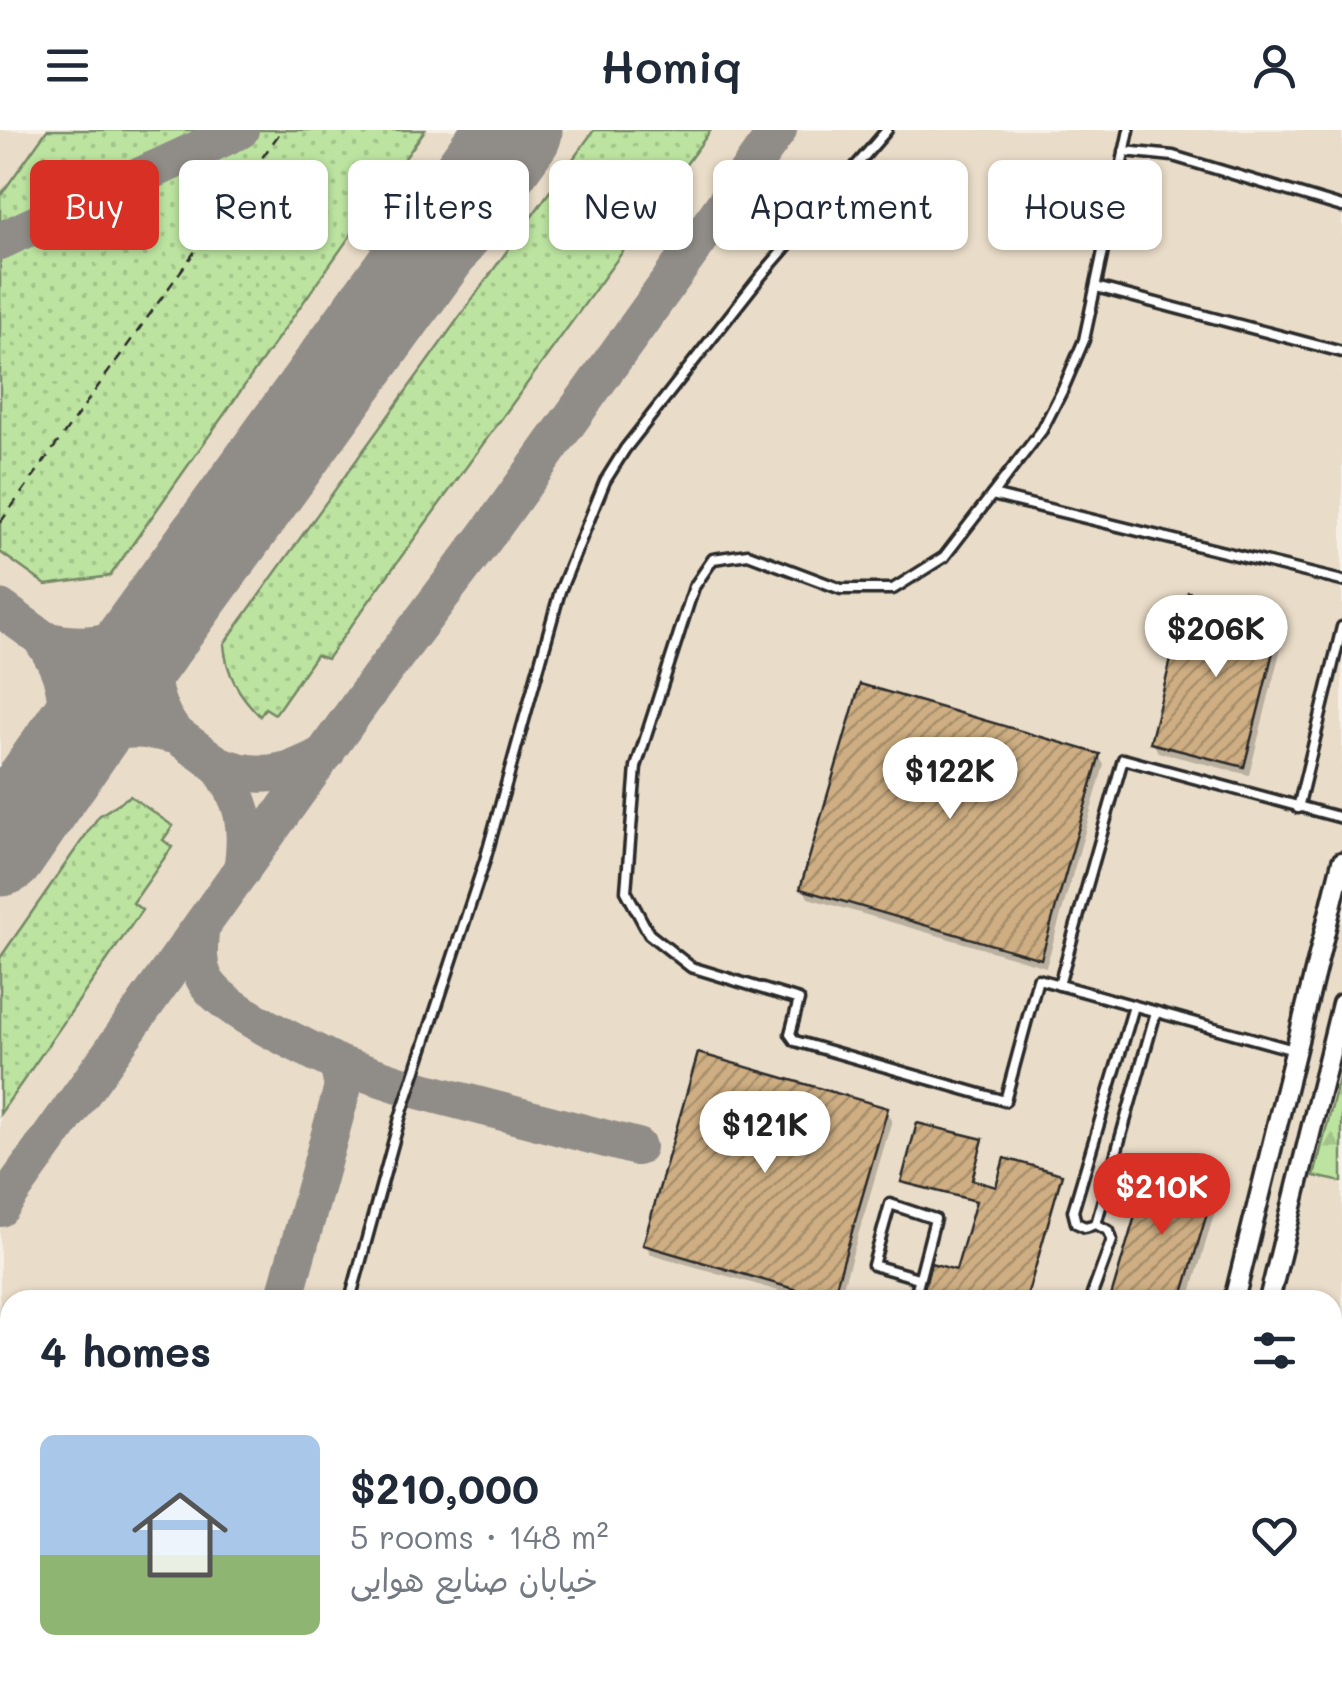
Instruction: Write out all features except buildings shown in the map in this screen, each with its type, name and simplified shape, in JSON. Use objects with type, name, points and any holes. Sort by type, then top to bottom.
[{"type":"street","points":[[1236,1290],[1342,862]]},
{"type":"street","points":[[1271,1290],[1342,1004]]},
{"type":"street","points":[[1296,1050],[1328,1059]]},
{"type":"street","points":[[1260,1194],[1293,1202]]},
{"type":"lane","points":[[353,1290],[400,1118],[485,860],[560,591],[605,481],[625,449],[760,277],[887,130]]},
{"type":"lane","points":[[1128,130],[1084,340],[1063,389],[1042,430],[944,557],[893,589],[841,590],[748,554],[712,559],[694,587],[636,767],[626,890],[649,934],[691,968],[799,1000],[790,1034],[795,1041],[1005,1102],[1038,979],[1296,1050]]},
{"type":"lane","points":[[1124,151],[1173,156],[1342,207]]},
{"type":"lane","points":[[1096,287],[1342,352]]},
{"type":"lane","points":[[992,495],[1342,581]]},
{"type":"lane","points":[[1298,808],[1342,627]]},
{"type":"lane","points":[[1060,985],[1123,758],[1342,818]]},
{"type":"lane","points":[[1094,1290],[1112,1240],[1109,1231],[1096,1224],[1085,1227],[1076,1223],[1074,1211],[1134,1006]]},
{"type":"lane","points":[[1096,1224],[1156,1012]]},
{"type":"lane","points":[[1101,1120],[1124,1127]]},
{"type":"lane","points":[[916,1290],[935,1219],[890,1204],[873,1265],[918,1278]]},
{"type":"path","points":[[0,522],[282,130]]},
{"type":"shaded area","points":[[0,130],[1342,130],[1342,1290],[0,1290]]},
{"type":"green space","points":[[47,130],[425,130],[404,160],[348,160],[348,239],[110,576],[46,585],[0,552],[0,196]]},
{"type":"green space","points":[[594,130],[711,130],[689,160],[572,160]]},
{"type":"green space","points":[[549,193],[549,250],[624,250],[327,659],[316,655],[275,714],[265,708],[260,716],[235,683],[224,644],[508,250],[529,250],[529,220]]},
{"type":"green space","points":[[130,796],[173,826],[163,840],[172,847],[133,903],[142,910],[0,1114],[0,958],[99,816]]},
{"type":"green space","points":[[1342,1067],[1342,1182],[1314,1176]]},
{"type":"taxiway","points":[[0,241],[240,130]]},
{"type":"taxiway","points":[[0,1208],[372,687],[490,531],[778,130]]},
{"type":"taxiway","points":[[0,608],[217,764],[245,773],[273,773],[326,753]]},
{"type":"taxiway","points":[[44,640],[79,645],[108,642],[167,613]]},
{"type":"taxiway","points":[[155,629],[152,681],[158,705],[171,729]]},
{"type":"taxiway","points":[[43,641],[61,676],[66,707],[52,777]]},
{"type":"taxiway","points":[[72,747],[120,730],[170,734]]},
{"type":"taxiway","points":[[217,764],[239,801],[245,840],[242,870]]},
{"type":"taxiway","points":[[200,931],[200,967],[213,990],[244,1015],[338,1064],[343,1087],[287,1290]]},
{"type":"taxiway","points":[[338,1064],[411,1088],[637,1147]]},
{"type":"runway","points":[[0,849],[111,688],[515,130]]}]
